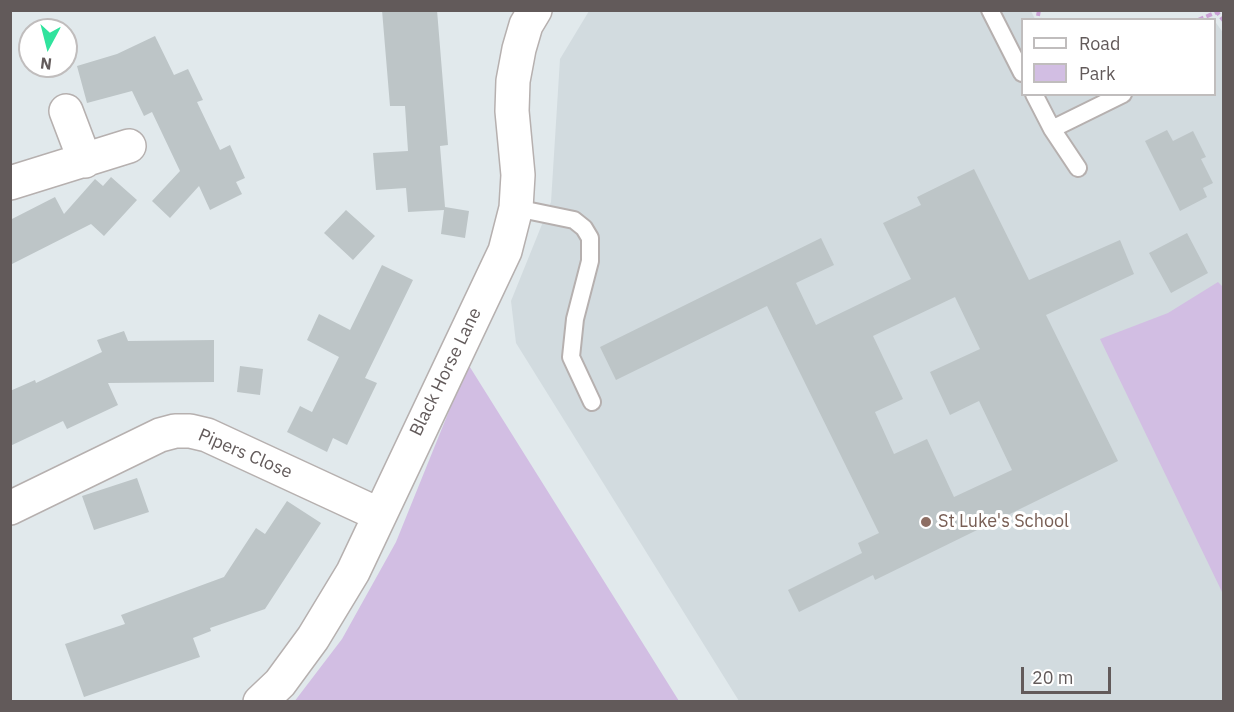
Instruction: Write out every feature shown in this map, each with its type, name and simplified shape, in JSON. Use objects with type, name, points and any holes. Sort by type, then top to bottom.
[{"type":"street","name":"Black Horse Lane","points":[[260,702],[280,683],[313,638],[353,572],[505,251],[516,208],[518,175],[512,111],[513,81],[526,25],[535,10]]},
{"type":"street","points":[[66,111],[85,160]]},
{"type":"street","points":[[10,183],[129,146]]},
{"type":"street","name":"Pipers Close","points":[[10,508],[160,435],[175,431],[190,431],[207,435],[380,515]]},
{"type":"lane","points":[[990,10],[1021,69]]},
{"type":"lane","points":[[1035,96],[1052,129],[1078,168]]},
{"type":"lane","points":[[1052,129],[1119,96]]},
{"type":"lane","points":[[516,208],[574,220],[584,228],[590,238],[590,261],[575,319],[571,357],[592,402]]},
{"type":"path","points":[[1203,18],[1217,12],[1224,21]]},
{"type":"shaded area","name":"St Luke's School","points":[[589,11],[1031,11],[1034,18],[1021,18],[1021,96],[1216,96],[1216,23],[1224,34],[1223,701],[739,701],[516,343],[511,301],[551,202],[560,59]]},
{"type":"green space","points":[[1218,282],[1224,288],[1223,594],[1100,339],[1168,313]]},
{"type":"green space","points":[[468,364],[679,701],[294,702],[342,639],[396,542]]},
{"type":"building","points":[[382,10],[437,10],[448,145],[440,146],[445,207],[469,211],[465,238],[441,234],[444,210],[408,212],[406,188],[376,190],[373,153],[408,151],[405,106],[390,106]]},
{"type":"building","points":[[155,36],[174,75],[188,69],[203,100],[197,102],[220,150],[230,145],[245,178],[236,182],[242,194],[210,210],[199,186],[170,218],[152,201],[180,171],[152,112],[144,116],[132,91],[87,103],[78,70],[78,66],[117,54]]},
{"type":"building","points":[[1167,130],[1173,141],[1193,131],[1206,157],[1201,159],[1213,183],[1203,188],[1207,197],[1180,211],[1145,141]]},
{"type":"building","points":[[974,169],[1029,280],[1120,240],[1134,274],[1046,315],[1118,461],[875,580],[873,575],[799,612],[788,590],[862,553],[858,543],[879,533],[767,306],[616,380],[600,347],[821,238],[834,265],[796,283],[816,325],[911,279],[883,223],[921,205],[917,197]],"holes":[[[955,297],[980,349],[930,372],[950,415],[979,401],[1012,470],[954,497],[927,439],[894,454],[875,412],[903,399],[873,336]]]},
{"type":"building","points":[[111,177],[137,200],[104,236],[91,224],[10,265],[10,220],[55,197],[64,214],[95,179],[103,186]]},
{"type":"building","points":[[346,210],[375,236],[353,260],[324,233]]},
{"type":"building","points":[[1187,233],[1208,273],[1171,293],[1149,253]]},
{"type":"building","points":[[382,265],[413,280],[365,378],[377,383],[347,445],[333,438],[327,452],[287,432],[300,406],[312,412],[339,357],[307,340],[319,314],[350,330]]},
{"type":"building","points":[[124,331],[128,341],[214,340],[214,382],[108,383],[118,405],[67,429],[63,421],[10,446],[10,391],[35,380],[36,383],[102,352],[97,340]]},
{"type":"building","points":[[240,366],[263,369],[260,395],[237,392]]},
{"type":"building","points":[[137,478],[149,512],[94,530],[82,496]]},
{"type":"building","points":[[287,501],[321,523],[265,609],[210,628],[211,631],[193,638],[200,657],[84,697],[65,644],[125,624],[121,615],[224,577],[256,528],[265,534]]},
{"type":"place","name":"St Luke's School","points":[[926,522]]}]
